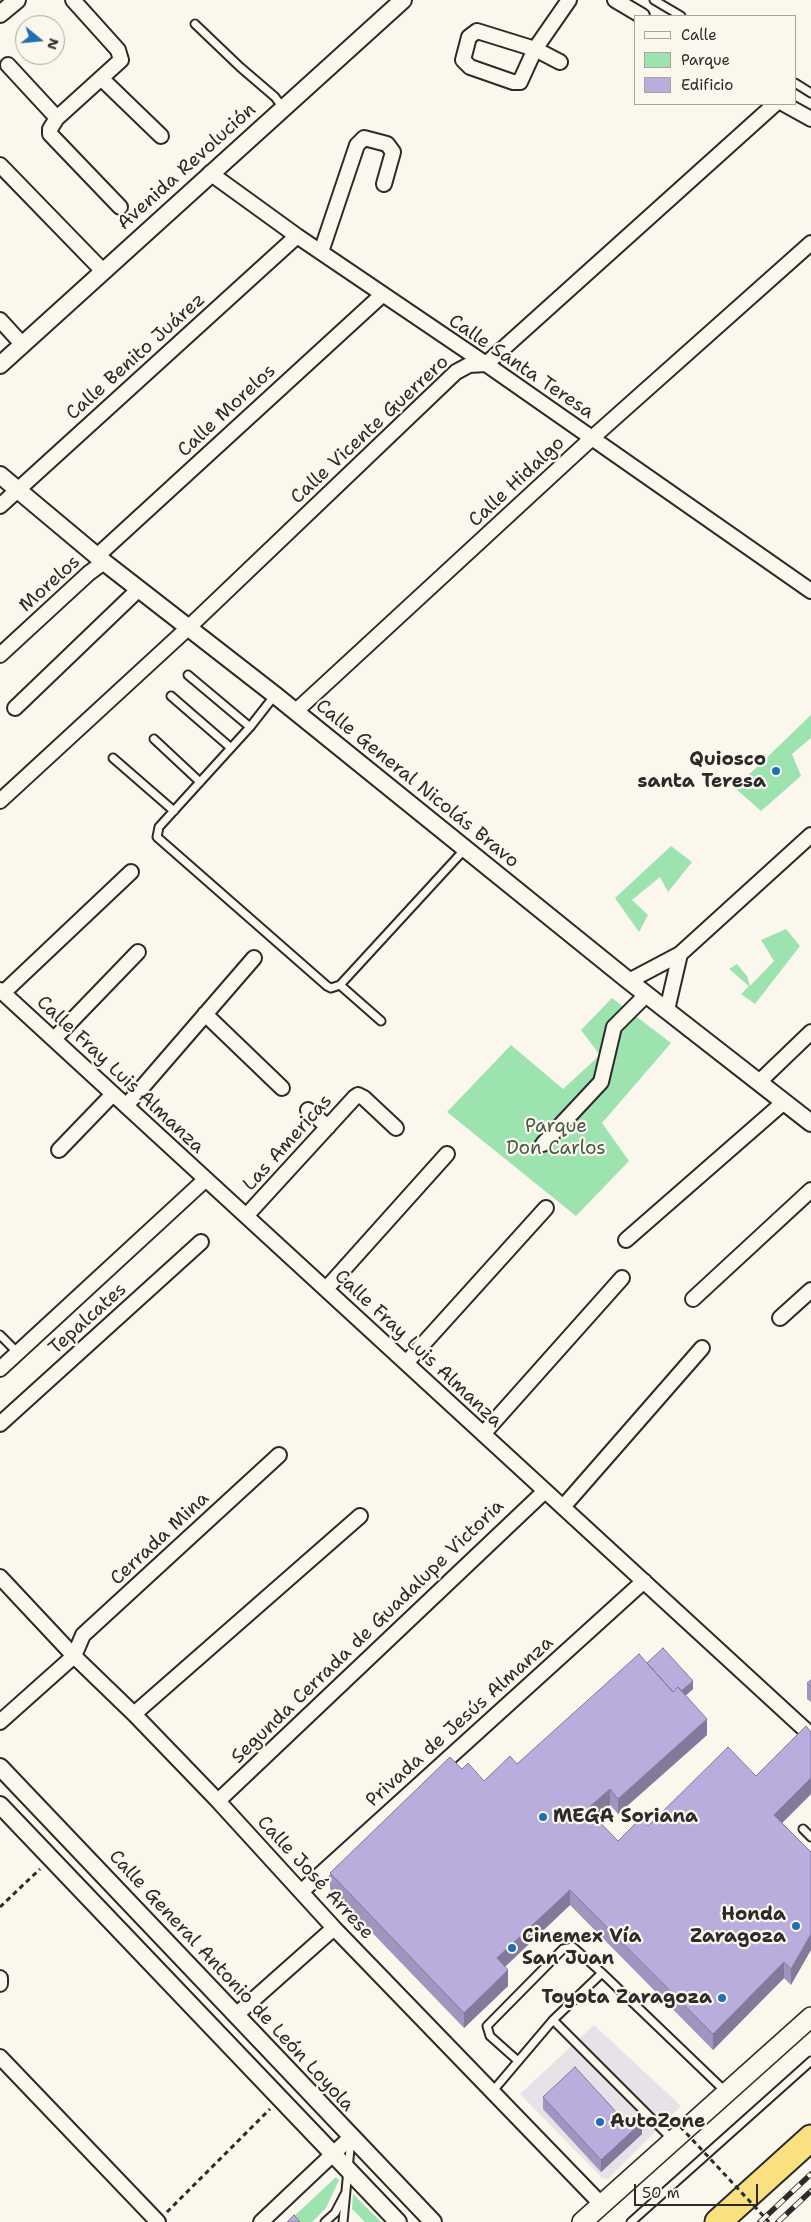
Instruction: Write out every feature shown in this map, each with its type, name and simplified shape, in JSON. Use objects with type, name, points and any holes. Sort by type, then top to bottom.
[{"type":"highway","points":[[718,2222],[811,2138]]},
{"type":"main road","points":[[582,2222],[811,2017]]},
{"type":"street","points":[[0,14],[17,0]]},
{"type":"street","points":[[73,0],[121,55],[118,64],[57,118],[50,129],[50,134],[120,207]]},
{"type":"street","name":"Avenida Revolución","points":[[0,365],[102,270],[403,0]]},
{"type":"street","points":[[560,62],[535,49],[477,31],[469,37],[463,60],[470,67],[517,83],[523,80],[535,49],[568,0]]},
{"type":"street","points":[[615,0],[640,15]]},
{"type":"street","points":[[8,66],[57,118]]},
{"type":"street","points":[[102,79],[161,136]]},
{"type":"street","points":[[486,364],[774,105]]},
{"type":"street","points":[[786,105],[811,119]]},
{"type":"street","points":[[321,252],[356,145],[364,138],[387,144],[393,152],[384,184]]},
{"type":"street","points":[[0,165],[102,270]]},
{"type":"street","name":"Calle Santa Teresa","points":[[210,173],[297,236],[486,364],[811,591]]},
{"type":"street","name":"Calle Benito Juárez","points":[[0,506],[297,236]]},
{"type":"street","name":"Calle Hidalgo","points":[[296,712],[592,438],[811,243]]},
{"type":"street","name":"Calle Morelos","points":[[101,559],[382,295]]},
{"type":"street","points":[[0,320],[22,344]]},
{"type":"street","name":"Calle Vicente Guerrero","points":[[0,801],[189,627],[456,372],[468,366],[486,364]]},
{"type":"street","name":"Calle General Nicolás Bravo","points":[[0,475],[101,559],[275,695],[646,995],[811,1123]]},
{"type":"street","name":"Morelos","points":[[0,655],[89,573],[101,559]]},
{"type":"street","points":[[15,708],[139,589]]},
{"type":"street","points":[[629,981],[680,954],[811,835]]},
{"type":"street","points":[[2,992],[131,872]]},
{"type":"street","points":[[54,1040],[138,952]]},
{"type":"street","points":[[667,1010],[680,954]]},
{"type":"street","points":[[126,1106],[254,958]]},
{"type":"street","name":"Calle Fray Luis Almanza","points":[[2,992],[811,1735]]},
{"type":"street","points":[[543,1144],[601,1082],[614,1027],[646,995]]},
{"type":"street","points":[[205,1014],[282,1088]]},
{"type":"street","points":[[759,1082],[811,1032]]},
{"type":"street","points":[[59,1150],[113,1094]]},
{"type":"street","name":"Las Americas","points":[[246,1216],[358,1095],[364,1098],[396,1128]]},
{"type":"street","points":[[626,1240],[784,1102]]},
{"type":"street","points":[[308,1110],[328,1127]]},
{"type":"street","points":[[326,1289],[447,1154]]},
{"type":"street","points":[[0,1369],[206,1179]]},
{"type":"street","points":[[693,1299],[811,1190]]},
{"type":"street","points":[[406,1363],[546,1208]]},
{"type":"street","name":"Tepalcates","points":[[0,1424],[201,1242]]},
{"type":"street","points":[[483,1434],[622,1278]]},
{"type":"street","points":[[780,1318],[811,1290]]},
{"type":"street","points":[[563,1507],[702,1348]]},
{"type":"street","name":"Cerrada Mina","points":[[74,1656],[83,1635],[279,1455]]},
{"type":"street","name":"Segunda Cerrada de Guadalupe Victoria","points":[[218,1801],[545,1491]]},
{"type":"street","points":[[134,1714],[360,1516]]},
{"type":"street","name":"Calle José Arrese","points":[[0,1577],[74,1656],[134,1714],[218,1801],[334,1928],[602,2205]]},
{"type":"street","name":"Privada de Jesús Almanza","points":[[302,1891],[644,1581]]},
{"type":"street","points":[[0,1722],[74,1656]]},
{"type":"street","name":"Calle General Antonio de León Loyola","points":[[0,1767],[433,2222]]},
{"type":"street","points":[[0,1805],[398,2222]]},
{"type":"street","points":[[236,2015],[334,1928]]},
{"type":"street","points":[[0,1978],[0,1984]]},
{"type":"street","points":[[0,2057],[157,2222]]},
{"type":"street","points":[[262,2222],[351,2137]]},
{"type":"lane","points":[[654,0],[679,15]]},
{"type":"lane","points":[[195,24],[240,67],[275,96],[283,108]]},
{"type":"lane","points":[[796,84],[811,93]]},
{"type":"lane","points":[[188,675],[250,727]]},
{"type":"lane","points":[[275,695],[250,727],[156,832],[160,841],[327,986],[331,988],[340,985],[465,848]]},
{"type":"lane","points":[[171,696],[231,748]]},
{"type":"lane","points":[[154,739],[200,782]]},
{"type":"lane","points":[[113,758],[174,811]]},
{"type":"lane","points":[[340,985],[381,1020]]},
{"type":"lane","points":[[0,1335],[18,1353]]},
{"type":"lane","points":[[803,1829],[811,1837]]},
{"type":"lane","points":[[518,2061],[490,2036],[487,2026],[568,1947],[577,1949],[602,1972],[726,2093]]},
{"type":"lane","points":[[492,2093],[553,2020],[602,1972]]},
{"type":"lane","points":[[553,2020],[674,2140]]},
{"type":"lane","points":[[632,2222],[811,2061]]},
{"type":"lane","points":[[343,2222],[348,2189],[351,2137]]},
{"type":"lane","points":[[325,2222],[334,2212],[348,2189]]},
{"type":"path","points":[[0,1906],[51,1859]]},
{"type":"path","points":[[157,2222],[280,2099]]},
{"type":"path","points":[[674,2120],[769,2222]]},
{"type":"shaded area","points":[[594,2025],[681,2106],[608,2179],[602,2178],[520,2094]]},
{"type":"green space","points":[[811,715],[811,738],[792,754],[801,776],[761,811],[735,788]]},
{"type":"green space","points":[[671,846],[692,862],[668,892],[660,877],[632,900],[648,915],[639,932],[615,898]]},
{"type":"green space","points":[[786,929],[800,946],[755,1004],[741,994],[749,986],[729,969],[737,964],[747,976],[750,986],[774,961],[761,940]]},
{"type":"green space","name":"Parque Don Carlos","points":[[612,998],[671,1043],[602,1123],[629,1161],[576,1216],[447,1112],[511,1045],[563,1089],[600,1055],[581,1030]]},
{"type":"green space","points":[[336,2177],[339,2180],[326,2208],[312,2222],[288,2222]]},
{"type":"green space","points":[[353,2194],[381,2222],[365,2222],[352,2209]]},
{"type":"building","points":[[663,1648],[693,1681],[681,1691],[678,1687],[673,1692],[647,1663]]},
{"type":"building","points":[[639,1654],[673,1692],[678,1687],[707,1719],[618,1799],[610,1789],[587,1809],[618,1841],[641,1818],[648,1826],[728,1747],[756,1776],[806,1726],[811,1732],[811,1778],[774,1815],[811,1852],[811,1934],[791,1969],[784,1962],[713,2034],[570,1890],[497,1958],[508,1970],[464,2013],[330,1873],[450,1757],[462,1769],[468,1763],[484,1781],[510,1756],[517,1764]]},
{"type":"building","points":[[575,2067],[619,2115],[642,2122],[601,2160],[543,2097]]},
{"type":"building","points":[[294,2215],[300,2222],[287,2222]]},
{"type":"railway","points":[[760,2222],[811,2174]]},
{"type":"railway","points":[[778,2222],[811,2191]]},
{"type":"place","name":"Quiosco santa Teresa","points":[[776,771]]},
{"type":"place","name":"MEGA Soriana","points":[[543,1817]]},
{"type":"place","name":"Honda Zaragoza","points":[[796,1926]]},
{"type":"place","name":"Cinemex Vía San Juan","points":[[512,1948]]},
{"type":"place","name":"Toyota Zaragoza","points":[[722,1998]]},
{"type":"place","name":"AutoZone","points":[[600,2122]]}]
